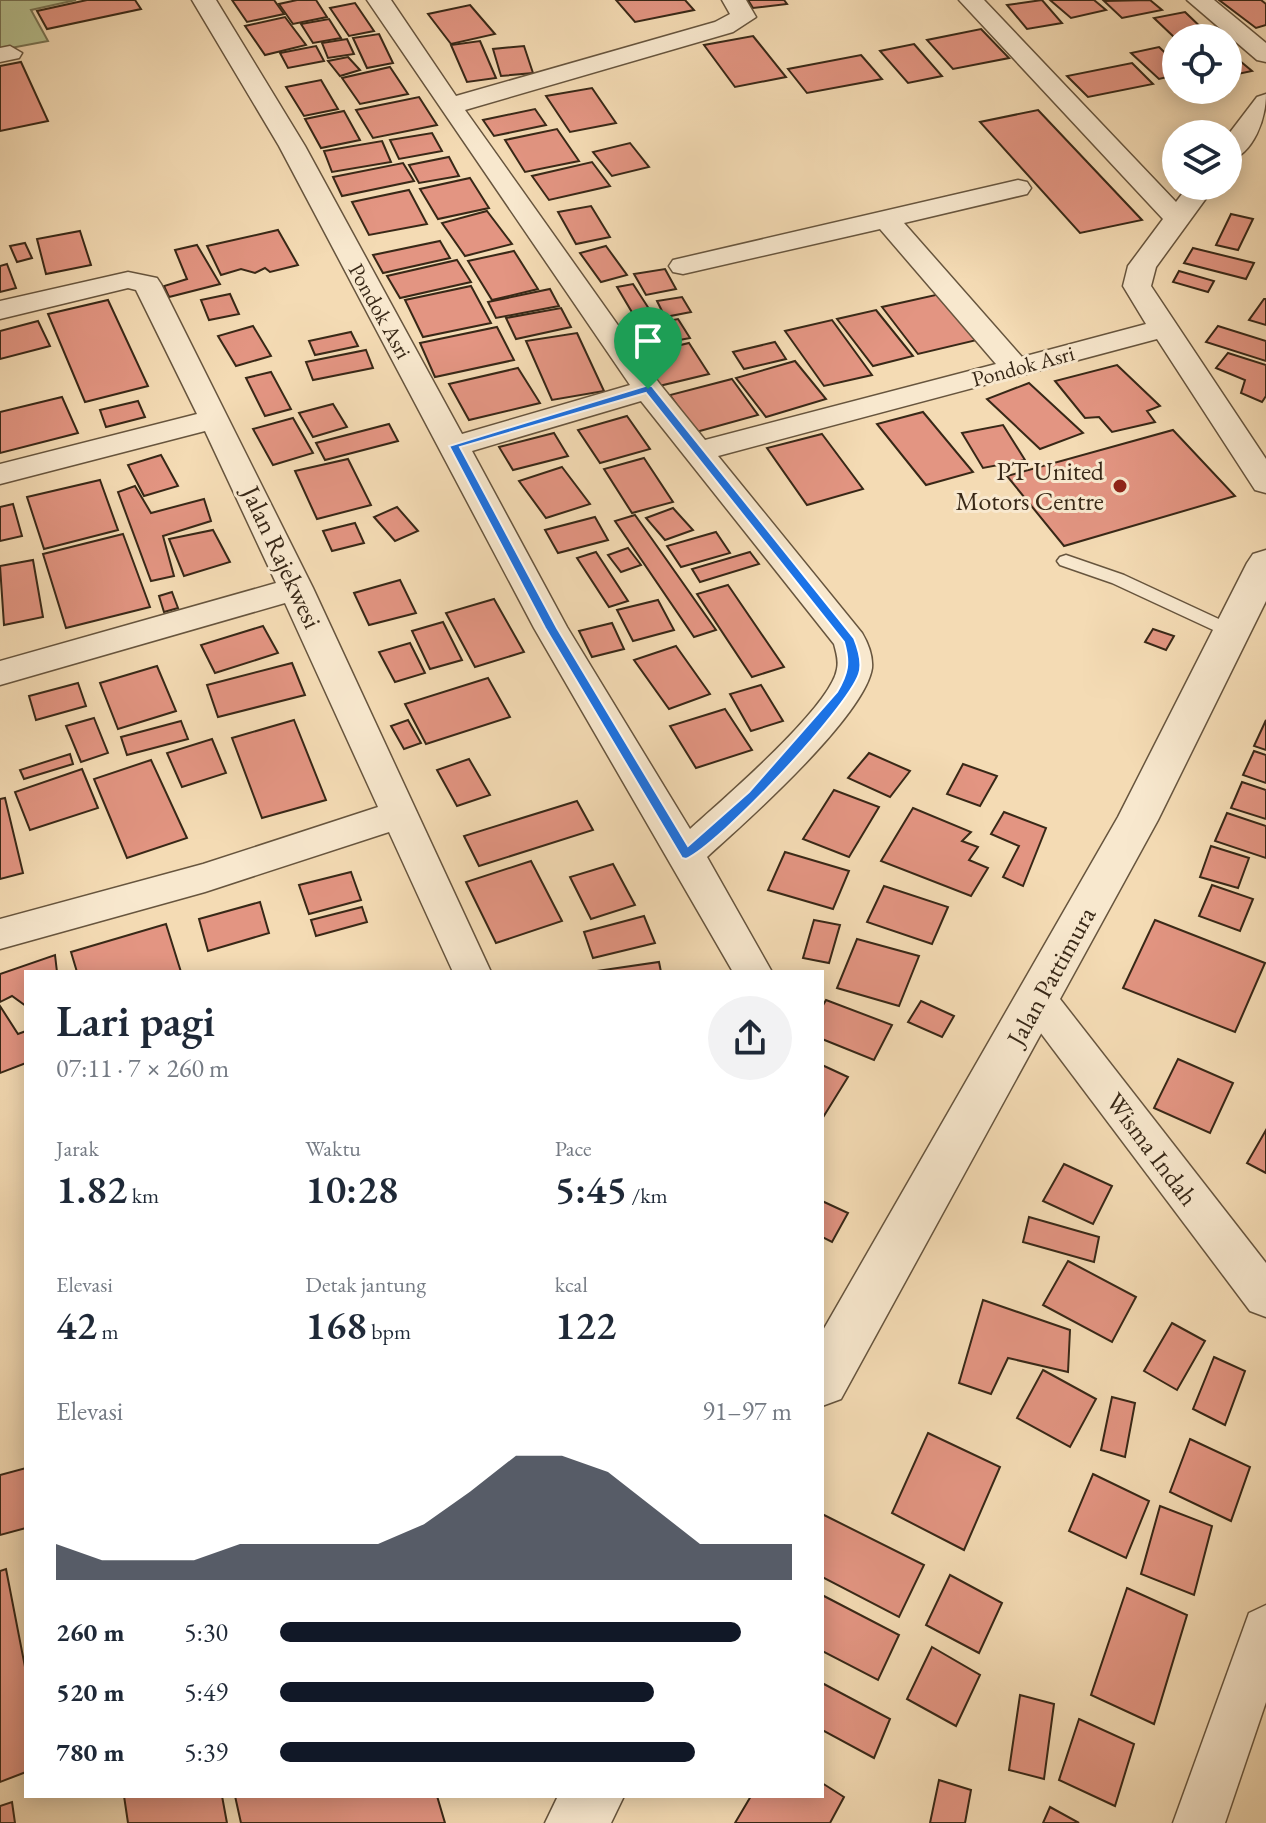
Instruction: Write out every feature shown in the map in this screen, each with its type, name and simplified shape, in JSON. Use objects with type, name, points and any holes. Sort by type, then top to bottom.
[{"type":"street","name":"Pondok Asri","points":[[204,0],[292,146],[331,224],[551,628],[686,854]]},
{"type":"street","points":[[379,0],[648,389],[850,641],[855,660],[854,672],[842,694],[753,795],[686,854],[752,970]]},
{"type":"street","points":[[450,106],[724,27],[744,17],[734,0]]},
{"type":"street","points":[[971,0],[1177,218]]},
{"type":"street","points":[[1199,0],[1266,55]]},
{"type":"street","points":[[1242,134],[1266,102]]},
{"type":"street","points":[[683,266],[1018,188]]},
{"type":"street","points":[[1191,200],[1142,266],[1137,286],[1162,329],[1189,363],[1266,483]]},
{"type":"street","points":[[886,219],[1016,368]]},
{"type":"street","name":"Jalan Rajekwesi","points":[[0,310],[128,280],[144,281],[297,588],[471,970]]},
{"type":"street","name":"Pondok Asri","points":[[699,451],[1162,329]]},
{"type":"street","points":[[454,446],[648,389]]},
{"type":"street","points":[[0,474],[214,419]]},
{"type":"street","name":"Jalan Pattimura","points":[[824,1378],[1039,1001],[1137,820],[1266,563]]},
{"type":"street","points":[[0,673],[297,588]]},
{"type":"street","points":[[0,934],[205,878],[400,814]]},
{"type":"street","name":"Wisma Indah","points":[[1039,1001],[1266,1297]]},
{"type":"street","points":[[1199,1823],[1266,1630]]},
{"type":"street","points":[[575,1823],[593,1798]]},
{"type":"lane","points":[[1066,561],[1118,579],[1230,631]]},
{"type":"green space","points":[[0,0],[76,0],[31,10],[48,41],[0,50]]},
{"type":"building","points":[[87,0],[135,0],[141,9],[47,29],[37,11]]},
{"type":"building","points":[[232,0],[274,0],[284,14],[247,22]]},
{"type":"building","points":[[316,0],[327,17],[293,24],[279,4]]},
{"type":"building","points":[[616,0],[685,0],[694,10],[635,22]]},
{"type":"building","points":[[748,0],[784,0],[787,4],[753,8]]},
{"type":"building","points":[[1042,0],[1062,23],[1027,29],[1007,5]]},
{"type":"building","points":[[1050,0],[1094,0],[1106,10],[1071,18]]},
{"type":"building","points":[[1150,0],[1162,10],[1122,18],[1104,1]]},
{"type":"building","points":[[1219,0],[1261,0],[1266,4],[1266,25],[1256,28]]},
{"type":"building","points":[[355,3],[374,31],[349,36],[330,8]]},
{"type":"building","points":[[470,5],[495,34],[451,44],[428,14]]},
{"type":"building","points":[[1185,12],[1197,24],[1162,26],[1154,18]]},
{"type":"building","points":[[285,17],[306,45],[265,55],[245,26]]},
{"type":"building","points":[[329,19],[341,38],[313,43],[301,24]]},
{"type":"building","points":[[981,29],[1009,58],[953,69],[927,40]]},
{"type":"building","points":[[379,34],[393,63],[367,68],[353,38]]},
{"type":"building","points":[[753,36],[786,77],[735,87],[704,45]]},
{"type":"building","points":[[347,39],[354,54],[328,58],[322,43]]},
{"type":"building","points":[[480,41],[496,78],[467,82],[451,45]]},
{"type":"building","points":[[914,44],[942,76],[908,83],[880,51]]},
{"type":"building","points":[[316,46],[324,61],[288,68],[280,53]]},
{"type":"building","points":[[524,46],[533,73],[501,76],[493,49]]},
{"type":"building","points":[[1159,47],[1162,50],[1162,78],[1159,79],[1131,53]]},
{"type":"building","points":[[861,55],[882,79],[807,93],[788,69]]},
{"type":"building","points":[[348,57],[360,70],[340,76],[328,61]]},
{"type":"building","points":[[21,62],[48,121],[0,131],[0,66]]},
{"type":"building","points":[[1132,63],[1153,84],[1088,97],[1067,76]]},
{"type":"building","points":[[1242,63],[1252,71],[1242,73]]},
{"type":"building","points":[[390,67],[408,94],[360,104],[342,78]]},
{"type":"building","points":[[321,80],[338,109],[304,116],[286,87]]},
{"type":"building","points":[[592,88],[616,123],[570,132],[546,96]]},
{"type":"building","points":[[419,97],[437,125],[373,138],[356,110]]},
{"type":"building","points":[[535,109],[546,125],[494,136],[483,120]]},
{"type":"building","points":[[1038,110],[1142,220],[1080,233],[980,122]]},
{"type":"building","points":[[344,111],[360,140],[321,148],[305,119]]},
{"type":"building","points":[[557,129],[579,161],[525,172],[505,140]]},
{"type":"building","points":[[432,133],[442,151],[399,159],[390,140]]},
{"type":"building","points":[[382,141],[391,162],[332,172],[324,151]]},
{"type":"building","points":[[630,143],[649,167],[612,176],[593,152]]},
{"type":"building","points":[[449,157],[459,176],[419,183],[409,165]]},
{"type":"building","points":[[592,162],[610,186],[549,200],[532,176]]},
{"type":"building","points":[[403,163],[414,181],[342,196],[333,177]]},
{"type":"building","points":[[470,178],[489,208],[438,219],[420,189]]},
{"type":"building","points":[[409,190],[427,224],[369,235],[352,202]]},
{"type":"building","points":[[591,206],[610,237],[576,244],[558,212]]},
{"type":"building","points":[[487,211],[512,244],[465,256],[442,223]]},
{"type":"building","points":[[1231,214],[1253,219],[1238,250],[1216,245]]},
{"type":"building","points":[[278,230],[298,265],[270,272],[265,268],[255,273],[241,269],[221,275],[207,246]]},
{"type":"building","points":[[80,231],[91,265],[46,274],[37,239]]},
{"type":"building","points":[[440,241],[450,258],[383,273],[373,255]]},
{"type":"building","points":[[25,243],[32,258],[17,262],[10,246]]},
{"type":"building","points":[[197,245],[220,284],[169,297],[164,286],[187,279],[175,250]]},
{"type":"building","points":[[606,246],[627,275],[601,282],[580,253]]},
{"type":"building","points":[[1193,248],[1254,263],[1246,279],[1184,263]]},
{"type":"building","points":[[514,251],[538,289],[492,300],[468,261]]},
{"type":"building","points":[[457,260],[471,282],[400,298],[387,276]]},
{"type":"building","points":[[7,264],[16,288],[0,292],[0,266]]},
{"type":"building","points":[[665,269],[676,289],[646,295],[634,274]]},
{"type":"building","points":[[1179,271],[1214,281],[1208,292],[1173,282]]},
{"type":"building","points":[[633,284],[653,315],[636,319],[617,287]]},
{"type":"building","points":[[471,286],[491,323],[423,337],[405,300]]},
{"type":"building","points":[[550,289],[559,306],[496,318],[488,302]]},
{"type":"building","points":[[230,294],[239,314],[209,320],[201,300]]},
{"type":"building","points":[[940,294],[977,340],[918,354],[882,307]]},
{"type":"building","points":[[682,297],[691,312],[665,317],[657,301]]},
{"type":"building","points":[[1266,299],[1266,325],[1249,320]]},
{"type":"building","points":[[108,300],[148,386],[85,402],[48,314]]},
{"type":"building","points":[[561,308],[571,327],[516,339],[506,318]]},
{"type":"building","points":[[876,310],[913,356],[873,366],[837,319]]},
{"type":"building","points":[[678,319],[690,338],[648,346],[637,327]]},
{"type":"building","points":[[832,320],[872,375],[824,386],[785,331]]},
{"type":"building","points":[[38,321],[50,346],[0,359],[0,331]]},
{"type":"building","points":[[253,326],[271,356],[236,366],[218,336]]},
{"type":"building","points":[[1218,326],[1266,341],[1266,361],[1206,342]]},
{"type":"building","points":[[497,327],[514,360],[435,377],[420,343]]},
{"type":"building","points":[[351,332],[358,346],[315,355],[309,341]]},
{"type":"building","points":[[577,333],[604,391],[552,400],[526,341]]},
{"type":"building","points":[[775,342],[786,359],[744,369],[733,352]]},
{"type":"building","points":[[689,343],[709,374],[659,386],[639,355]]},
{"type":"building","points":[[366,350],[373,368],[313,380],[306,362]]},
{"type":"building","points":[[1228,353],[1266,365],[1266,396],[1262,402],[1241,393],[1245,380],[1216,368]]},
{"type":"building","points":[[795,361],[826,399],[766,417],[736,378]]},
{"type":"building","points":[[1117,365],[1160,406],[1147,411],[1155,422],[1112,432],[1099,417],[1085,418],[1055,381]]},
{"type":"building","points":[[518,368],[540,403],[469,420],[449,384]]},
{"type":"building","points":[[271,372],[291,409],[265,416],[246,378]]},
{"type":"building","points":[[732,379],[758,415],[696,432],[670,395]]},
{"type":"building","points":[[1029,383],[1083,433],[1040,449],[987,399]]},
{"type":"building","points":[[62,397],[78,433],[0,453],[0,412]]},
{"type":"building","points":[[138,401],[145,417],[106,427],[100,410]]},
{"type":"building","points":[[333,404],[347,427],[313,437],[299,413]]},
{"type":"building","points":[[923,412],[973,472],[926,485],[877,424]]},
{"type":"building","points":[[627,416],[650,449],[600,463],[578,430]]},
{"type":"building","points":[[293,418],[313,453],[273,465],[253,429]]},
{"type":"building","points":[[389,424],[398,441],[325,460],[316,443]]},
{"type":"building","points":[[1003,425],[1025,460],[983,468],[962,433]]},
{"type":"building","name":"PT United Motors Centre","points":[[1173,430],[1235,496],[1064,546],[1007,476]]},
{"type":"building","points":[[554,433],[568,456],[513,470],[499,447]]},
{"type":"building","points":[[822,434],[863,489],[807,505],[767,448]]},
{"type":"building","points":[[161,455],[178,486],[144,496],[128,465]]},
{"type":"building","points":[[644,458],[673,502],[632,513],[604,469]]},
{"type":"building","points":[[348,459],[371,505],[317,519],[295,471]]},
{"type":"building","points":[[562,467],[590,504],[546,518],[519,481]]},
{"type":"building","points":[[100,480],[118,530],[44,549],[27,497]]},
{"type":"building","points":[[135,486],[151,513],[204,499],[211,521],[163,536],[174,576],[151,581],[118,492]]},
{"type":"building","points":[[13,504],[22,536],[0,541],[0,507]]},
{"type":"building","points":[[397,507],[418,531],[395,541],[374,517]]},
{"type":"building","points":[[673,508],[693,530],[665,540],[646,518]]},
{"type":"building","points":[[635,515],[716,630],[694,637],[615,521]]},
{"type":"building","points":[[595,517],[608,540],[558,553],[545,530]]},
{"type":"building","points":[[355,523],[364,543],[332,551],[323,531]]},
{"type":"building","points":[[213,530],[230,562],[184,576],[169,539]]},
{"type":"building","points":[[716,532],[730,553],[681,567],[667,546]]},
{"type":"building","points":[[123,534],[150,607],[66,628],[43,554]]},
{"type":"building","points":[[628,548],[641,565],[621,572],[608,555]]},
{"type":"building","points":[[596,552],[628,601],[609,607],[577,558]]},
{"type":"building","points":[[750,552],[759,564],[700,582],[692,569]]},
{"type":"building","points":[[33,560],[43,617],[4,625],[0,566]]},
{"type":"building","points":[[400,580],[416,613],[369,625],[354,593]]},
{"type":"building","points":[[728,585],[784,667],[752,677],[697,594]]},
{"type":"building","points":[[172,592],[178,608],[164,612],[159,596]]},
{"type":"building","points":[[494,599],[524,652],[475,667],[446,613]]},
{"type":"building","points":[[658,600],[674,630],[633,641],[617,610]]},
{"type":"building","points":[[443,622],[462,660],[430,669],[412,631]]},
{"type":"building","points":[[612,623],[624,649],[592,657],[579,631]]},
{"type":"building","points":[[263,626],[278,653],[215,673],[201,645]]},
{"type":"building","points":[[1153,629],[1174,636],[1166,650],[1145,642]]},
{"type":"building","points":[[410,643],[425,673],[395,682],[379,652]]},
{"type":"building","points":[[676,646],[710,694],[669,709],[634,660]]},
{"type":"building","points":[[292,663],[305,695],[218,717],[207,685]]},
{"type":"building","points":[[157,666],[176,711],[118,729],[100,683]]},
{"type":"building","points":[[488,678],[510,717],[426,744],[405,704]]},
{"type":"building","points":[[78,683],[86,706],[36,720],[29,696]]},
{"type":"building","points":[[761,685],[783,721],[751,731],[730,694]]},
{"type":"building","points":[[725,709],[752,750],[696,768],[670,726]]},
{"type":"building","points":[[94,718],[108,753],[81,762],[66,726]]},
{"type":"building","points":[[294,720],[326,800],[262,818],[232,738]]},
{"type":"building","points":[[408,720],[421,743],[404,749],[391,726]]},
{"type":"building","points":[[1266,720],[1266,750],[1254,746]]},
{"type":"building","points":[[181,721],[188,739],[127,755],[121,737]]},
{"type":"building","points":[[212,739],[226,773],[182,787],[167,753]]},
{"type":"building","points":[[1254,751],[1266,755],[1266,783],[1243,775]]},
{"type":"building","points":[[869,753],[910,771],[890,797],[848,778]]},
{"type":"building","points":[[70,754],[73,764],[24,779],[20,770]]},
{"type":"building","points":[[469,759],[490,795],[457,806],[437,770]]},
{"type":"building","points":[[151,760],[187,838],[127,858],[94,779]]},
{"type":"building","points":[[963,764],[997,776],[980,806],[947,794]]},
{"type":"building","points":[[82,769],[98,808],[30,830],[15,792]]},
{"type":"building","points":[[1242,782],[1266,790],[1266,819],[1231,808]]},
{"type":"building","points":[[834,790],[879,807],[849,857],[803,839]]},
{"type":"building","points":[[5,798],[23,873],[0,879],[0,799]]},
{"type":"building","points":[[577,801],[593,830],[479,866],[464,836]]},
{"type":"building","points":[[913,808],[971,832],[962,841],[978,847],[969,860],[988,868],[971,896],[881,861]]},
{"type":"building","points":[[1004,812],[1046,828],[1023,886],[1003,877],[1019,846],[991,834]]},
{"type":"building","points":[[1227,813],[1266,826],[1266,858],[1215,841]]},
{"type":"building","points":[[1211,846],[1249,858],[1238,888],[1200,877]]},
{"type":"building","points":[[785,852],[849,871],[833,909],[768,890]]},
{"type":"building","points":[[531,861],[562,921],[496,943],[466,882]]},
{"type":"building","points":[[613,864],[635,905],[591,919],[570,877]]},
{"type":"building","points":[[351,872],[361,900],[309,914],[299,885]]},
{"type":"building","points":[[1212,885],[1253,899],[1240,931],[1199,916]]},
{"type":"building","points":[[884,886],[948,907],[932,944],[867,922]]},
{"type":"building","points":[[260,902],[269,933],[208,951],[199,919]]},
{"type":"building","points":[[362,907],[367,922],[316,936],[311,920]]},
{"type":"building","points":[[644,916],[655,943],[593,958],[584,932]]},
{"type":"building","points":[[814,920],[840,925],[829,963],[803,958]]},
{"type":"building","points":[[1155,920],[1265,963],[1235,1032],[1123,988]]},
{"type":"building","points":[[166,924],[180,970],[76,970],[71,952]]},
{"type":"building","points":[[857,939],[919,956],[899,1006],[837,988]]},
{"type":"building","points":[[55,955],[57,970],[24,970],[24,1005],[12,996],[0,1002],[0,974]]},
{"type":"building","points":[[659,962],[661,970],[604,970]]},
{"type":"building","points":[[826,1000],[892,1025],[874,1060],[824,1040]]},
{"type":"building","points":[[921,1001],[954,1016],[942,1037],[908,1022]]},
{"type":"building","points":[[0,1006],[18,1034],[24,1032],[24,1064],[0,1073]]},
{"type":"building","points":[[1178,1059],[1233,1083],[1210,1133],[1154,1108]]},
{"type":"building","points":[[824,1066],[848,1077],[824,1116]]},
{"type":"building","points":[[1266,1130],[1266,1173],[1247,1163]]},
{"type":"building","points":[[1064,1164],[1112,1186],[1093,1224],[1043,1201]]},
{"type":"building","points":[[824,1202],[848,1213],[832,1242],[824,1238]]},
{"type":"building","points":[[1029,1217],[1099,1237],[1094,1262],[1023,1242]]},
{"type":"building","points":[[1068,1261],[1136,1297],[1112,1342],[1043,1305]]},
{"type":"building","points":[[983,1300],[1070,1330],[1068,1372],[1008,1358],[991,1394],[959,1383]]},
{"type":"building","points":[[1172,1323],[1205,1341],[1177,1390],[1144,1371]]},
{"type":"building","points":[[1214,1357],[1245,1371],[1225,1425],[1193,1409]]},
{"type":"building","points":[[1043,1370],[1096,1399],[1070,1447],[1017,1418]]},
{"type":"building","points":[[1112,1397],[1135,1403],[1125,1457],[1101,1450]]},
{"type":"building","points":[[928,1433],[1000,1467],[964,1550],[892,1513]]},
{"type":"building","points":[[1190,1439],[1250,1467],[1231,1521],[1170,1492]]},
{"type":"building","points":[[24,1469],[24,1529],[0,1535],[0,1475]]},
{"type":"building","points":[[1093,1474],[1149,1501],[1126,1558],[1069,1531]]},
{"type":"building","points":[[1160,1506],[1212,1526],[1194,1595],[1141,1574]]},
{"type":"building","points":[[824,1515],[924,1565],[899,1617],[824,1578]]},
{"type":"building","points":[[6,1569],[24,1662],[24,1773],[0,1782],[0,1571]]},
{"type":"building","points":[[950,1575],[1002,1603],[979,1653],[926,1625]]},
{"type":"building","points":[[1127,1588],[1187,1615],[1154,1724],[1091,1695]]},
{"type":"building","points":[[824,1596],[899,1635],[878,1680],[824,1652]]},
{"type":"building","points":[[932,1647],[980,1675],[956,1726],[907,1699]]},
{"type":"building","points":[[824,1684],[890,1719],[874,1758],[824,1731]]},
{"type":"building","points":[[1020,1695],[1054,1704],[1044,1779],[1009,1770]]},
{"type":"building","points":[[1079,1719],[1134,1744],[1115,1806],[1059,1780]]},
{"type":"building","points":[[939,1780],[971,1790],[965,1823],[930,1823]]},
{"type":"building","points":[[824,1784],[844,1797],[830,1823],[735,1823],[750,1798],[824,1798]]},
{"type":"building","points":[[124,1798],[222,1798],[227,1823],[128,1823]]},
{"type":"building","points":[[235,1798],[438,1798],[445,1823],[241,1823]]},
{"type":"building","points":[[12,1802],[15,1823],[0,1823],[0,1806]]},
{"type":"building","points":[[1050,1807],[1079,1823],[1043,1823]]},
{"type":"place","name":"PT United Motors Centre","points":[[1120,486]]},
{"type":"route","points":[[648,389],[850,641],[855,660],[854,672],[842,694],[753,795],[686,854],[551,628],[454,446],[648,389]]}]
